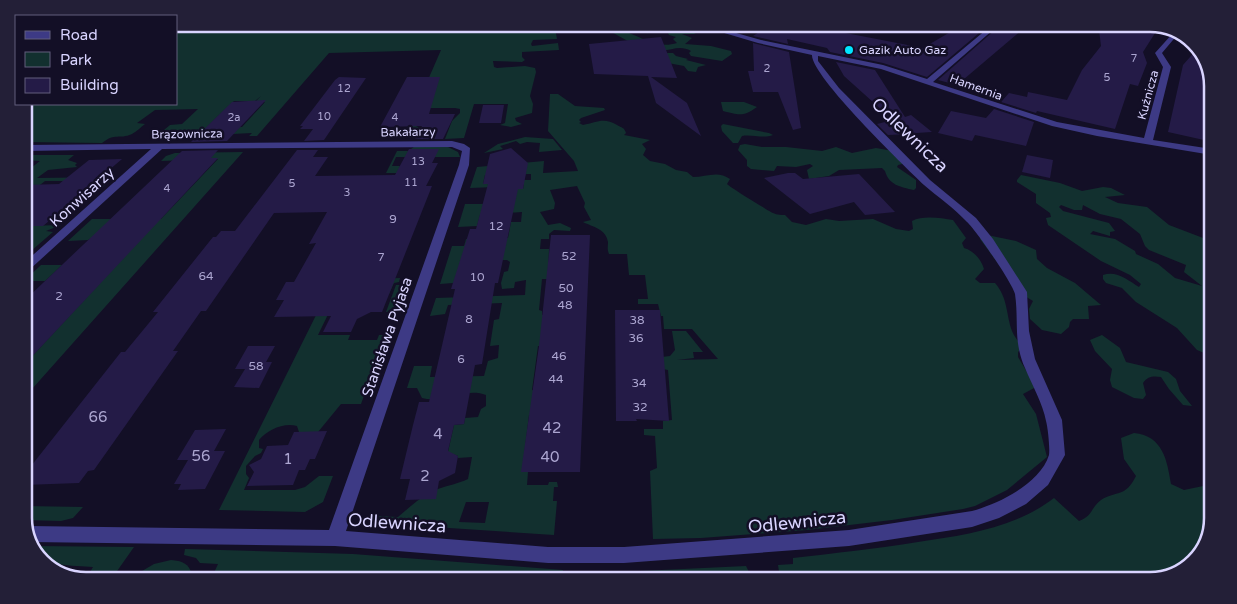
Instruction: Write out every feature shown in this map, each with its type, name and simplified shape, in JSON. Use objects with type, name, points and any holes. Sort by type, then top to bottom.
[{"type":"street","name":"Hamernia","points":[[722,32],[815,54],[883,67],[1029,117],[1097,133],[1204,151]]},
{"type":"street","points":[[734,36],[738,32]]},
{"type":"street","points":[[928,82],[987,32]]},
{"type":"street","name":"Kuźnicza","points":[[1148,141],[1167,67],[1158,53],[1173,37]]},
{"type":"street","name":"Odlewnicza","points":[[35,534],[335,538],[569,556],[704,551],[849,538],[961,522],[993,513],[1030,493],[1042,480],[1057,455],[1054,420],[1028,359],[1022,331],[1021,292],[990,241],[972,220],[927,182],[842,96],[815,61],[815,54]]},
{"type":"street","name":"Bakałarzy","points":[[351,145],[452,144],[465,147]]},
{"type":"street","name":"Brązownicza","points":[[33,148],[351,145]]},
{"type":"street","name":"Konwisarzy","points":[[33,261],[159,147]]},
{"type":"street","name":"Stanisława Pyjasa","points":[[335,538],[466,159],[468,152],[465,147]]},
{"type":"green space","points":[[178,32],[556,32],[557,39],[533,40],[531,44],[532,46],[558,43],[559,50],[522,52],[522,57],[525,60],[522,62],[493,61],[494,67],[497,68],[525,66],[535,68],[536,72],[530,96],[533,104],[532,113],[515,118],[516,121],[522,124],[511,127],[500,125],[505,123],[508,104],[474,104],[464,138],[445,139],[452,121],[460,113],[460,109],[455,108],[423,108],[416,126],[419,128],[416,134],[404,135],[441,50],[329,53],[257,136],[249,136],[252,133],[232,134],[238,127],[242,127],[265,102],[255,102],[261,96],[255,101],[234,101],[205,129],[216,137],[166,137],[163,134],[167,130],[164,130],[170,125],[182,124],[198,109],[155,110],[137,123],[145,124],[134,133],[127,136],[114,137],[102,143],[33,142],[33,105],[178,105]]},
{"type":"green space","points":[[610,32],[636,32],[629,33],[663,45],[677,43],[673,39],[676,37],[668,33],[698,32],[682,34],[692,38],[685,44],[711,46],[731,51],[732,54],[722,61],[691,56],[689,53],[691,51],[687,49],[654,49],[635,44]]},
{"type":"green space","points":[[666,53],[673,53],[676,56],[688,59],[686,60],[706,65],[698,67],[696,72],[688,71],[684,66],[668,63]]},
{"type":"green space","points":[[550,94],[558,94],[575,106],[604,108],[605,110],[581,118],[579,123],[583,125],[608,121],[624,129],[626,133],[624,135],[650,140],[642,144],[646,149],[643,155],[650,161],[687,172],[693,177],[716,174],[725,176],[730,179],[727,184],[773,213],[785,215],[792,222],[806,225],[826,219],[839,221],[873,219],[896,229],[909,231],[913,229],[912,221],[916,219],[953,220],[966,238],[962,243],[964,248],[974,253],[983,265],[984,269],[975,279],[980,283],[995,283],[1002,294],[1012,331],[1022,348],[1018,352],[1018,357],[1036,387],[1023,394],[1036,414],[1047,457],[1007,490],[975,506],[963,509],[807,530],[701,538],[653,539],[650,471],[657,468],[655,436],[644,435],[644,429],[663,429],[663,421],[672,420],[668,370],[663,369],[662,357],[670,356],[675,350],[672,331],[686,331],[703,352],[693,352],[694,358],[677,360],[718,359],[692,329],[664,329],[663,316],[661,316],[658,304],[638,304],[638,299],[648,299],[645,275],[629,275],[627,254],[609,254],[605,234],[583,222],[591,220],[584,207],[585,203],[577,186],[550,190],[555,203],[554,209],[540,212],[548,225],[560,223],[571,228],[570,231],[554,230],[549,234],[549,239],[541,239],[540,249],[549,249],[548,279],[542,279],[539,310],[542,311],[542,315],[548,315],[540,346],[538,346],[532,390],[538,391],[536,415],[529,415],[522,472],[528,472],[527,485],[548,485],[549,482],[557,482],[558,487],[554,487],[553,501],[557,501],[554,535],[374,523],[379,516],[398,517],[427,494],[468,479],[472,457],[458,458],[458,456],[448,452],[454,425],[464,424],[465,418],[478,417],[481,409],[486,406],[486,395],[470,393],[430,399],[422,398],[417,388],[407,388],[414,366],[432,366],[430,377],[484,376],[488,361],[498,358],[499,345],[490,346],[494,320],[499,319],[502,303],[448,305],[445,314],[430,316],[436,298],[525,295],[526,280],[515,282],[514,288],[502,289],[501,283],[504,272],[508,271],[510,262],[507,260],[482,260],[453,283],[440,284],[452,246],[464,246],[466,239],[508,238],[511,222],[521,222],[522,212],[480,215],[477,226],[458,227],[465,204],[495,204],[517,189],[523,189],[524,183],[520,180],[531,180],[531,174],[485,175],[483,184],[495,187],[470,188],[477,167],[544,161],[543,173],[578,171],[574,161],[548,131]],"holes":[[[466,502],[489,502],[485,523],[459,522]]]},
{"type":"green space","points":[[721,102],[744,102],[757,107],[744,114],[737,114],[723,111]]},
{"type":"green space","points":[[723,124],[773,135],[765,137],[742,136],[738,143],[733,143],[722,131],[721,126]]},
{"type":"green space","points":[[525,137],[553,139],[562,150],[539,152],[540,143],[527,142],[520,144],[516,141],[500,146],[503,149],[484,153],[498,144]]},
{"type":"green space","points":[[740,145],[822,151],[836,147],[852,153],[876,148],[893,151],[906,163],[897,167],[916,180],[916,188],[914,190],[896,185],[889,179],[882,168],[839,170],[829,176],[809,179],[807,170],[813,166],[810,164],[796,167],[777,166],[774,171],[751,169],[747,166],[747,160],[738,150]]},
{"type":"green space","points":[[414,147],[448,147],[458,152],[460,157],[396,157],[392,166],[400,166],[399,168],[423,173],[386,173],[397,151],[408,151]]},
{"type":"green space","points":[[243,152],[33,388],[33,355],[143,237],[91,238],[88,240],[68,241],[92,219],[161,219],[218,159],[161,161],[166,156],[175,153]]},
{"type":"green space","points":[[33,155],[74,155],[68,160],[77,163],[75,165],[77,167],[48,170],[37,178],[115,177],[102,188],[83,189],[71,181],[45,181],[33,190],[33,166],[40,161],[33,161]]},
{"type":"green space","points":[[1021,175],[1060,183],[1082,191],[1103,187],[1111,188],[1125,195],[1105,197],[1118,203],[1147,207],[1169,225],[1204,238],[1204,353],[1197,350],[1177,328],[1136,302],[1122,288],[1106,283],[1103,275],[1113,274],[1122,276],[1139,287],[1141,284],[1130,275],[1101,261],[1048,225],[1046,218],[1051,217],[1050,213],[1036,203],[1036,194],[1017,182]],"holes":[[[1061,205],[1074,210],[1082,210],[1083,205],[1100,214],[1121,219],[1140,234],[1145,246],[1149,250],[1186,265],[1184,272],[1202,286],[1175,278],[1158,264],[1136,254],[1135,251],[1115,239],[1090,234],[1093,231],[1110,236],[1110,232],[1115,231],[1109,223],[1063,211],[1059,207]]]},
{"type":"green space","points":[[33,192],[85,200],[33,209]]},
{"type":"green space","points":[[61,225],[46,231],[53,232],[33,249],[33,226]]},
{"type":"green space","points":[[987,235],[1016,241],[1036,250],[1037,259],[1047,268],[1075,283],[1101,305],[1088,306],[1089,319],[1073,319],[1069,327],[1061,334],[1042,330],[1030,319],[1029,309],[1033,301],[1020,293],[980,239],[981,236]]},
{"type":"green space","points":[[41,265],[62,265],[45,281],[33,281],[33,273]]},
{"type":"green space","points":[[400,278],[399,282],[394,283],[389,294],[338,294],[318,335],[350,335],[348,340],[377,340],[379,335],[386,335],[361,404],[341,404],[318,432],[299,432],[297,426],[292,425],[281,426],[271,430],[259,440],[259,448],[263,449],[261,453],[255,456],[246,466],[246,474],[249,478],[244,490],[295,490],[305,487],[319,476],[333,476],[323,502],[305,512],[219,510],[333,281]]},
{"type":"green space","points":[[396,285],[406,285],[395,312],[386,312]]},
{"type":"green space","points":[[1102,335],[1120,348],[1126,362],[1168,372],[1176,379],[1180,391],[1192,406],[1183,405],[1161,377],[1151,377],[1143,383],[1146,395],[1143,399],[1134,398],[1112,387],[1110,380],[1112,369],[1095,351],[1090,340]]},
{"type":"green space","points":[[1134,433],[1144,435],[1157,444],[1168,466],[1171,484],[1184,490],[1204,486],[1203,532],[1191,553],[1181,562],[1168,569],[1151,572],[779,572],[778,565],[793,564],[793,558],[887,547],[989,529],[1023,517],[1054,498],[1079,521],[1087,517],[1101,500],[1128,488],[1136,476],[1124,459],[1121,438]]},
{"type":"green space","points":[[33,506],[83,507],[73,518],[61,521],[33,520]]},
{"type":"green space","points":[[41,546],[134,547],[116,572],[90,572],[93,567],[56,562]]},
{"type":"green space","points":[[185,549],[353,554],[563,570],[563,572],[214,572],[218,564],[200,563],[196,558],[184,555]]},
{"type":"green space","points":[[171,560],[178,561],[184,563],[191,572],[140,572],[154,564]]},
{"type":"green space","points":[[746,566],[749,572],[619,572]]},
{"type":"green space","points":[[571,571],[619,572],[571,572]]},
{"type":"building","points":[[759,32],[841,32],[923,48],[950,32],[979,33],[927,77],[883,63],[830,52],[827,48],[787,39],[788,44],[753,36]]},
{"type":"building","points":[[993,32],[1019,32],[957,85],[938,80]]},
{"type":"building","points":[[1099,32],[1155,33],[1143,52],[1147,63],[1138,86],[1130,84],[1115,129],[1037,111],[1036,113],[1001,102],[1009,93],[1027,97],[1028,92],[1067,100],[1082,70],[1101,46]]},
{"type":"building","points":[[661,37],[677,78],[651,77],[687,103],[701,136],[656,103],[648,76],[594,74],[589,44]]},
{"type":"building","points":[[753,43],[789,52],[801,128],[793,130],[778,92],[753,92],[748,71],[754,71]]},
{"type":"building","points":[[1193,54],[1202,69],[1204,83],[1204,140],[1168,132],[1183,65]]},
{"type":"building","points":[[836,62],[875,70],[905,117],[911,115],[932,132],[916,133],[913,137],[909,134],[888,135],[877,124],[893,120],[844,76]]},
{"type":"building","points":[[339,77],[366,78],[324,140],[304,141],[313,129],[300,129],[303,126],[300,126]]},
{"type":"building","points":[[407,77],[440,77],[429,114],[455,114],[443,139],[415,139],[422,126],[380,127]]},
{"type":"building","points":[[266,100],[227,141],[191,142],[232,102]]},
{"type":"building","points":[[483,105],[504,105],[501,123],[479,123]]},
{"type":"building","points":[[994,109],[1034,122],[1026,146],[975,135],[972,141],[938,133],[951,111],[986,118]]},
{"type":"building","points":[[511,148],[528,163],[523,189],[518,189],[498,283],[495,283],[482,364],[475,365],[464,424],[454,425],[448,451],[458,456],[455,473],[439,481],[436,499],[405,500],[410,479],[400,479],[413,425],[419,402],[429,402],[455,289],[451,289],[470,229],[476,229],[488,184],[483,184],[490,154]]},
{"type":"building","points":[[409,149],[439,149],[432,163],[438,163],[426,186],[432,186],[382,312],[371,312],[357,319],[351,332],[323,332],[331,316],[274,317],[284,300],[276,300],[286,282],[294,282],[316,243],[309,244],[327,212],[274,213],[206,311],[201,311],[173,351],[178,351],[94,470],[88,471],[79,483],[33,485],[33,464],[121,352],[125,352],[158,312],[153,312],[213,237],[216,237],[221,231],[235,231],[297,150],[318,150],[313,157],[328,157],[315,176],[395,175]]},
{"type":"building","points":[[218,150],[211,158],[218,158],[33,355],[33,292],[182,151]]},
{"type":"building","points":[[1027,155],[1053,160],[1050,178],[1022,172]]},
{"type":"building","points":[[122,159],[43,226],[33,226],[33,185],[59,184],[89,160]]},
{"type":"building","points":[[795,173],[803,179],[859,174],[895,212],[865,215],[854,202],[810,214],[764,178]]},
{"type":"building","points":[[551,235],[590,235],[580,472],[521,472],[539,346]]},
{"type":"building","points":[[615,310],[660,310],[669,421],[636,419],[637,421],[616,421]]},
{"type":"building","points":[[248,346],[275,346],[266,362],[272,362],[259,388],[234,387],[245,369],[235,369]]},
{"type":"building","points":[[226,429],[214,451],[225,451],[205,489],[178,490],[181,484],[174,484],[188,460],[177,460],[195,430]]},
{"type":"building","points":[[327,431],[315,459],[310,459],[305,470],[299,470],[293,485],[247,486],[254,472],[249,465],[261,459],[267,446],[288,445],[294,432]]},
{"type":"place","name":"Gazik Auto Gaz","points":[[849,50]]}]
